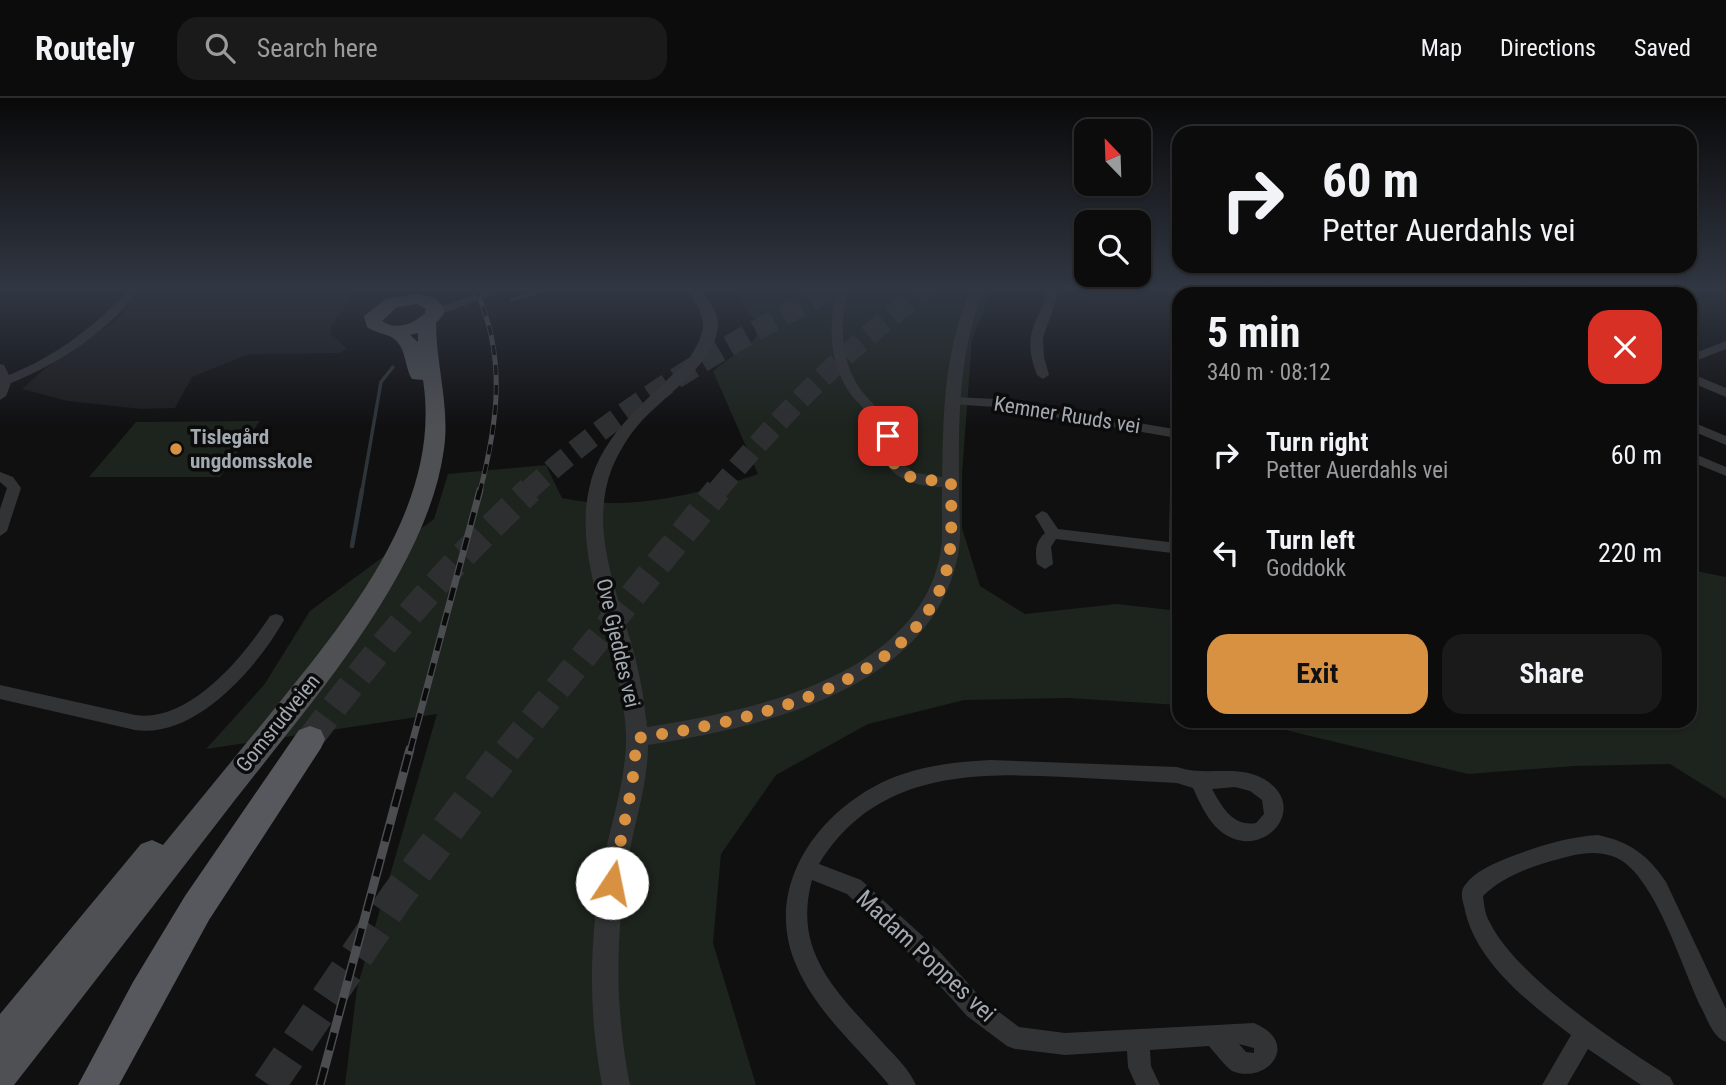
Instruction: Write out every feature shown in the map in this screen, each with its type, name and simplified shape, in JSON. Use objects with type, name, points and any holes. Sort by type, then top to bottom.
[{"type":"highway","points":[[98,1085],[187,920],[265,801],[310,739]]},
{"type":"main road","name":"Gomsrudveien","points":[[0,1042],[310,660],[358,594],[386,546],[412,484],[422,433],[422,402],[416,358],[409,343],[399,334]]},
{"type":"main road","name":"Gomsrudveien","points":[[0,1074],[326,663],[387,573],[420,503],[434,449],[436,399],[425,334]]},
{"type":"street","points":[[0,396],[6,381],[46,363],[91,334]]},
{"type":"street","name":"Ove Gjeddes vei","points":[[616,1085],[602,990],[605,926],[632,786],[637,738],[632,688],[595,546],[593,513],[600,476],[614,447],[634,420],[695,360],[708,341],[709,334]]},
{"type":"street","points":[[838,334],[845,373],[854,390],[887,431],[892,463],[903,473],[916,478],[951,482]]},
{"type":"street","points":[[637,738],[702,727],[794,700],[849,679],[884,657],[921,622],[944,580],[949,555],[954,401],[961,334]]},
{"type":"street","points":[[1038,334],[1037,354],[1043,375]]},
{"type":"street","points":[[1697,357],[1723,351]]},
{"type":"street","points":[[0,368],[6,381]]},
{"type":"street","points":[[1697,380],[1726,393]]},
{"type":"street","name":"Kemner Ruuds vei","points":[[954,401],[996,403],[1172,433]]},
{"type":"street","points":[[1697,428],[1726,441]]},
{"type":"street","points":[[1697,459],[1726,472]]},
{"type":"street","points":[[0,531],[11,504],[6,481]]},
{"type":"street","points":[[1042,516],[1053,534]]},
{"type":"street","points":[[1045,564],[1042,545],[1045,539],[1053,534],[1172,549]]},
{"type":"street","points":[[0,692],[18,700],[78,707],[150,725],[172,720],[199,706],[263,642],[276,620]]},
{"type":"street","points":[[904,1085],[822,987],[806,961],[795,915],[797,890],[805,868],[829,834],[856,808],[896,786],[953,768],[1004,766],[1177,775],[1199,781]]},
{"type":"street","points":[[1662,1085],[1586,1031],[1504,961],[1483,932],[1474,911],[1472,892],[1484,880],[1569,845],[1592,842],[1612,845],[1626,852],[1655,880],[1669,904],[1679,935],[1726,1031]]},
{"type":"street","name":"Madam Poppes vei","points":[[805,868],[854,887],[931,959],[975,1008],[1016,1038],[1065,1044],[1215,1036]]},
{"type":"street","points":[[1554,1085],[1586,1031]]},
{"type":"street","points":[[1137,1039],[1140,1067],[1148,1085]]},
{"type":"shaded area","points":[[95,334],[331,334],[347,349],[338,353],[249,354],[192,377],[175,408],[141,409],[68,401],[22,389],[55,360]]},
{"type":"shaded area","points":[[757,334],[974,334],[962,474],[962,528],[980,586],[1025,614],[1117,604],[1172,610],[1172,705],[1068,698],[964,700],[868,724],[776,775],[721,854],[713,943],[756,1085],[345,1085],[357,988],[437,714],[206,749],[264,685],[310,611],[434,519],[448,474],[546,465],[562,498],[611,503],[686,495],[758,474],[713,371],[754,340]]},
{"type":"shaded area","name":"Tislegård ungdomsskole","points":[[260,421],[220,477],[89,477],[136,422]]},
{"type":"shaded area","points":[[1697,571],[1726,577],[1726,799],[1670,764],[1574,766],[1468,774],[1277,728],[1697,728]]},
{"type":"waterway","points":[[362,491],[381,382],[393,367]]},
{"type":"waterway","points":[[352,546],[362,490]]},
{"type":"tunnel","points":[[528,491],[563,460],[636,405],[750,334]]},
{"type":"tunnel","points":[[717,491],[765,436],[842,358],[870,334]]},
{"type":"tunnel","points":[[310,739],[414,609],[470,548],[530,490]]},
{"type":"tunnel","points":[[507,751],[718,490]]},
{"type":"tunnel","points":[[269,1085],[397,896],[508,749]]},
{"type":"railway","points":[[480,491],[495,414],[495,364],[491,334]]},
{"type":"railway","points":[[410,751],[480,490]]},
{"type":"railway","points":[[320,1085],[410,749]]},
{"type":"place","name":"Tislegård ungdomsskole","points":[[176,449]]},
{"type":"route","points":[[612,883],[635,769],[637,738],[702,727],[782,704],[849,679],[884,657],[911,634],[937,597],[949,555],[951,482],[916,478],[903,473],[890,460],[888,436]]}]
